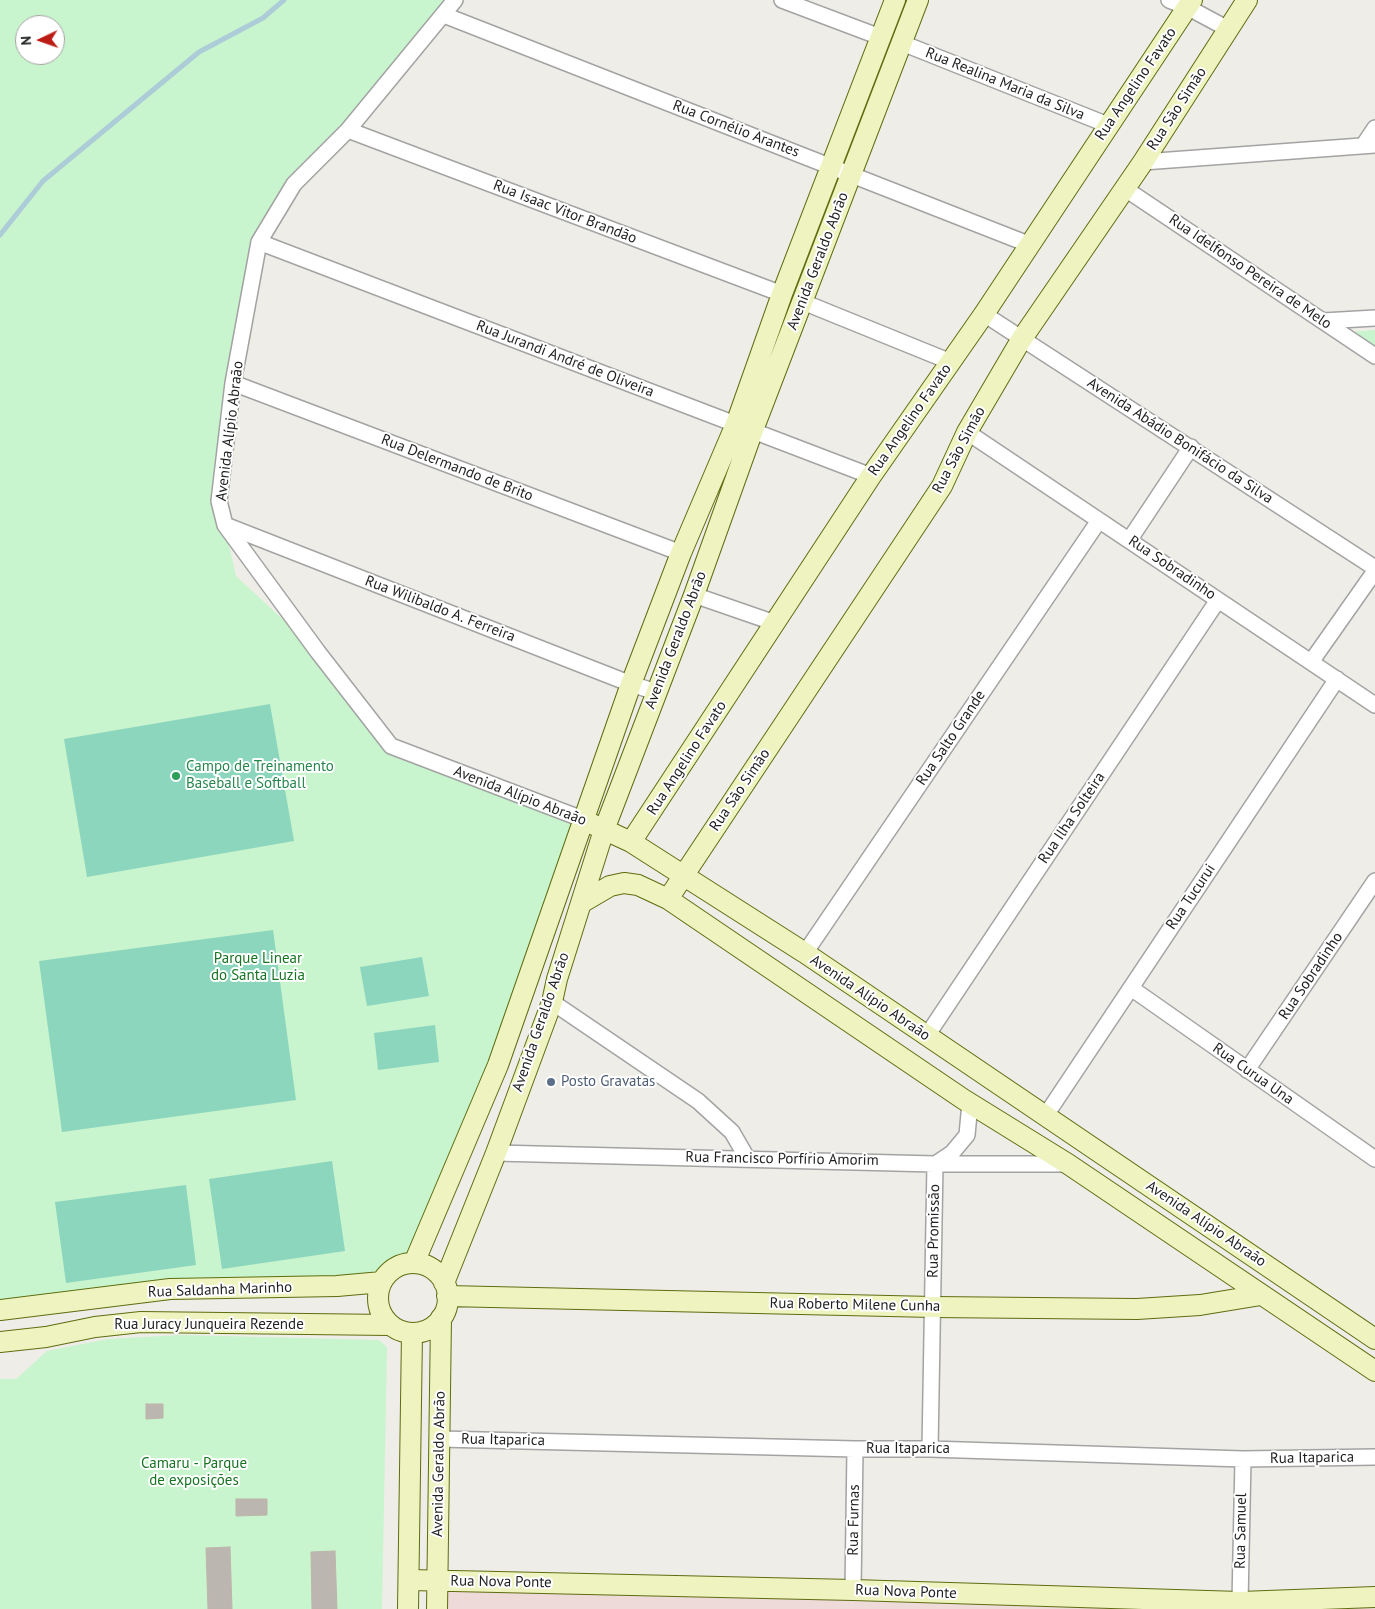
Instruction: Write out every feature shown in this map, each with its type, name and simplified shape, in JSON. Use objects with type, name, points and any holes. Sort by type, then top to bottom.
[{"type":"street","name":"Avenida Alípio Abraão","points":[[456,0],[348,130],[294,184],[259,242],[233,383],[219,501],[225,525],[318,652],[391,746],[585,820],[631,842],[684,875],[1046,1115],[1375,1339]]},
{"type":"street","points":[[782,0],[880,37]]},
{"type":"street","name":"Avenida Geraldo Abrão","points":[[437,1609],[441,1318],[445,1311],[445,1290],[552,1002],[557,978],[604,830],[694,595],[782,294],[832,167],[894,0]]},
{"type":"street","name":"Avenida Geraldo Abrão","points":[[414,1263],[498,1065],[631,684],[681,553],[744,427],[803,302],[850,174],[918,0]]},
{"type":"street","name":"Rua São Simão","points":[[668,899],[942,486],[967,432],[1021,340],[1142,162],[1247,0]]},
{"type":"street","points":[[1183,2],[1228,29]]},
{"type":"street","name":"Rua Angelino Favato","points":[[631,842],[872,476],[984,314],[1028,244],[1108,125],[1183,2]]},
{"type":"street","name":"Rua Cornélio Arantes","points":[[444,15],[1028,244]]},
{"type":"street","name":"Rua Realina Maria da Silva","points":[[902,43],[1108,125]]},
{"type":"street","points":[[1142,162],[1369,146],[1375,128]]},
{"type":"street","name":"Rua Isaac Vitor Brandão","points":[[348,130],[782,294]]},
{"type":"street","name":"Rua Idelfonso Pereira de Melo","points":[[1124,188],[1375,356]]},
{"type":"street","name":"Rua Jurandi André de Oliveira","points":[[259,242],[872,476]]},
{"type":"street","points":[[803,302],[951,362]]},
{"type":"street","name":"Avenida Abádio Bonifácio da Silva","points":[[984,314],[1021,340],[1191,447],[1375,569]]},
{"type":"street","points":[[1322,321],[1375,318]]},
{"type":"street","name":"Rua Delermando de Brito","points":[[233,383],[681,553]]},
{"type":"street","name":"Rua Sobradinho","points":[[967,432],[1098,522],[1130,539],[1375,706]]},
{"type":"street","points":[[1130,539],[1191,447]]},
{"type":"street","name":"Rua Salto Grande","points":[[804,954],[1098,522]]},
{"type":"street","name":"Rua Wilibaldo A. Ferreira","points":[[225,525],[631,684],[656,692]]},
{"type":"street","points":[[1311,662],[1375,569]]},
{"type":"street","points":[[694,595],[775,623]]},
{"type":"street","name":"Rua Ilha Solteira","points":[[926,1037],[1218,600]]},
{"type":"street","name":"Rua Tucurui","points":[[1046,1115],[1337,680]]},
{"type":"street","name":"Rua Sobradinho","points":[[1247,1070],[1375,882]]},
{"type":"street","name":"Avenida Alípio Abraão","points":[[581,903],[610,886],[624,883],[638,885],[668,899],[970,1103],[1068,1164],[1375,1371]]},
{"type":"street","name":"Rua Curua Una","points":[[1131,988],[1375,1159]]},
{"type":"street","points":[[552,1002],[698,1101],[732,1132],[747,1158]]},
{"type":"street","points":[[498,1065],[523,1076]]},
{"type":"street","points":[[935,1164],[952,1153],[967,1136],[970,1103],[985,1075]]},
{"type":"street","name":"Rua Francisco Porfírio Amorim","points":[[496,1153],[935,1164],[1068,1164]]},
{"type":"street","name":"Rua Promissão","points":[[930,1449],[935,1164]]},
{"type":"street","points":[[441,1318],[431,1328],[412,1333],[399,1330],[383,1316],[379,1306],[378,1294],[382,1282],[388,1273],[398,1266],[414,1263],[433,1270],[445,1290]]},
{"type":"street","name":"Rua Saldanha Marinho","points":[[0,1310],[170,1289],[337,1286],[382,1282]]},
{"type":"street","name":"Rua Roberto Milene Cunha","points":[[445,1290],[933,1307],[1169,1308],[1262,1295]]},
{"type":"street","name":"Rua Juracy Junqueira Rezende","points":[[0,1342],[46,1337],[95,1327],[142,1322],[390,1324]]},
{"type":"street","name":"Avenida Geraldo Abrão","points":[[408,1609],[412,1333]]},
{"type":"street","name":"Rua Itaparica","points":[[440,1439],[854,1449],[930,1449],[1242,1459],[1375,1457]]},
{"type":"street","name":"Rua Furnas","points":[[853,1590],[854,1449]]},
{"type":"street","name":"Rua Samuel","points":[[1240,1602],[1242,1459]]},
{"type":"street","name":"Rua Nova Ponte","points":[[409,1580],[853,1590],[1240,1602],[1375,1597]]},
{"type":"shaded area","points":[[437,1580],[1375,1597],[1375,1609],[437,1609]]},
{"type":"green space","name":"Parque Linear do Santa Luzia","points":[[0,0],[455,0],[294,184],[259,242],[219,501],[236,576],[318,652],[391,746],[585,820],[532,964],[406,1256],[378,1278],[0,1310]]},
{"type":"green space","points":[[1375,330],[1375,348],[1350,332]]},
{"type":"green space","name":"Campo de Treinamento Baseball e Softball","points":[[270,704],[294,841],[87,877],[64,739]]},
{"type":"green space","points":[[273,930],[296,1100],[62,1132],[39,961]]},
{"type":"green space","points":[[422,957],[429,996],[367,1006],[360,967]]},
{"type":"green space","points":[[435,1025],[439,1062],[378,1070],[374,1033]]},
{"type":"green space","points":[[332,1161],[345,1251],[222,1269],[209,1179]]},
{"type":"green space","points":[[186,1185],[196,1265],[66,1283],[55,1202]]},
{"type":"green space","name":"Camaru - Parque de exposições","points":[[181,1335],[379,1340],[387,1347],[382,1609],[0,1609],[0,1379],[16,1379],[47,1351],[108,1339]]},
{"type":"building","points":[[146,1404],[163,1404],[163,1418],[146,1419]]},
{"type":"building","points":[[236,1499],[267,1499],[267,1515],[236,1516]]},
{"type":"building","points":[[230,1547],[232,1609],[208,1609],[206,1548]]},
{"type":"building","points":[[335,1551],[337,1609],[312,1609],[311,1552]]},
{"type":"waterway","points":[[0,235],[43,181],[199,52],[263,18],[284,0]]},
{"type":"place","name":"Campo de Treinamento Baseball e Softball","points":[[176,776]]},
{"type":"place","name":"Posto Gravatas","points":[[551,1082]]}]
